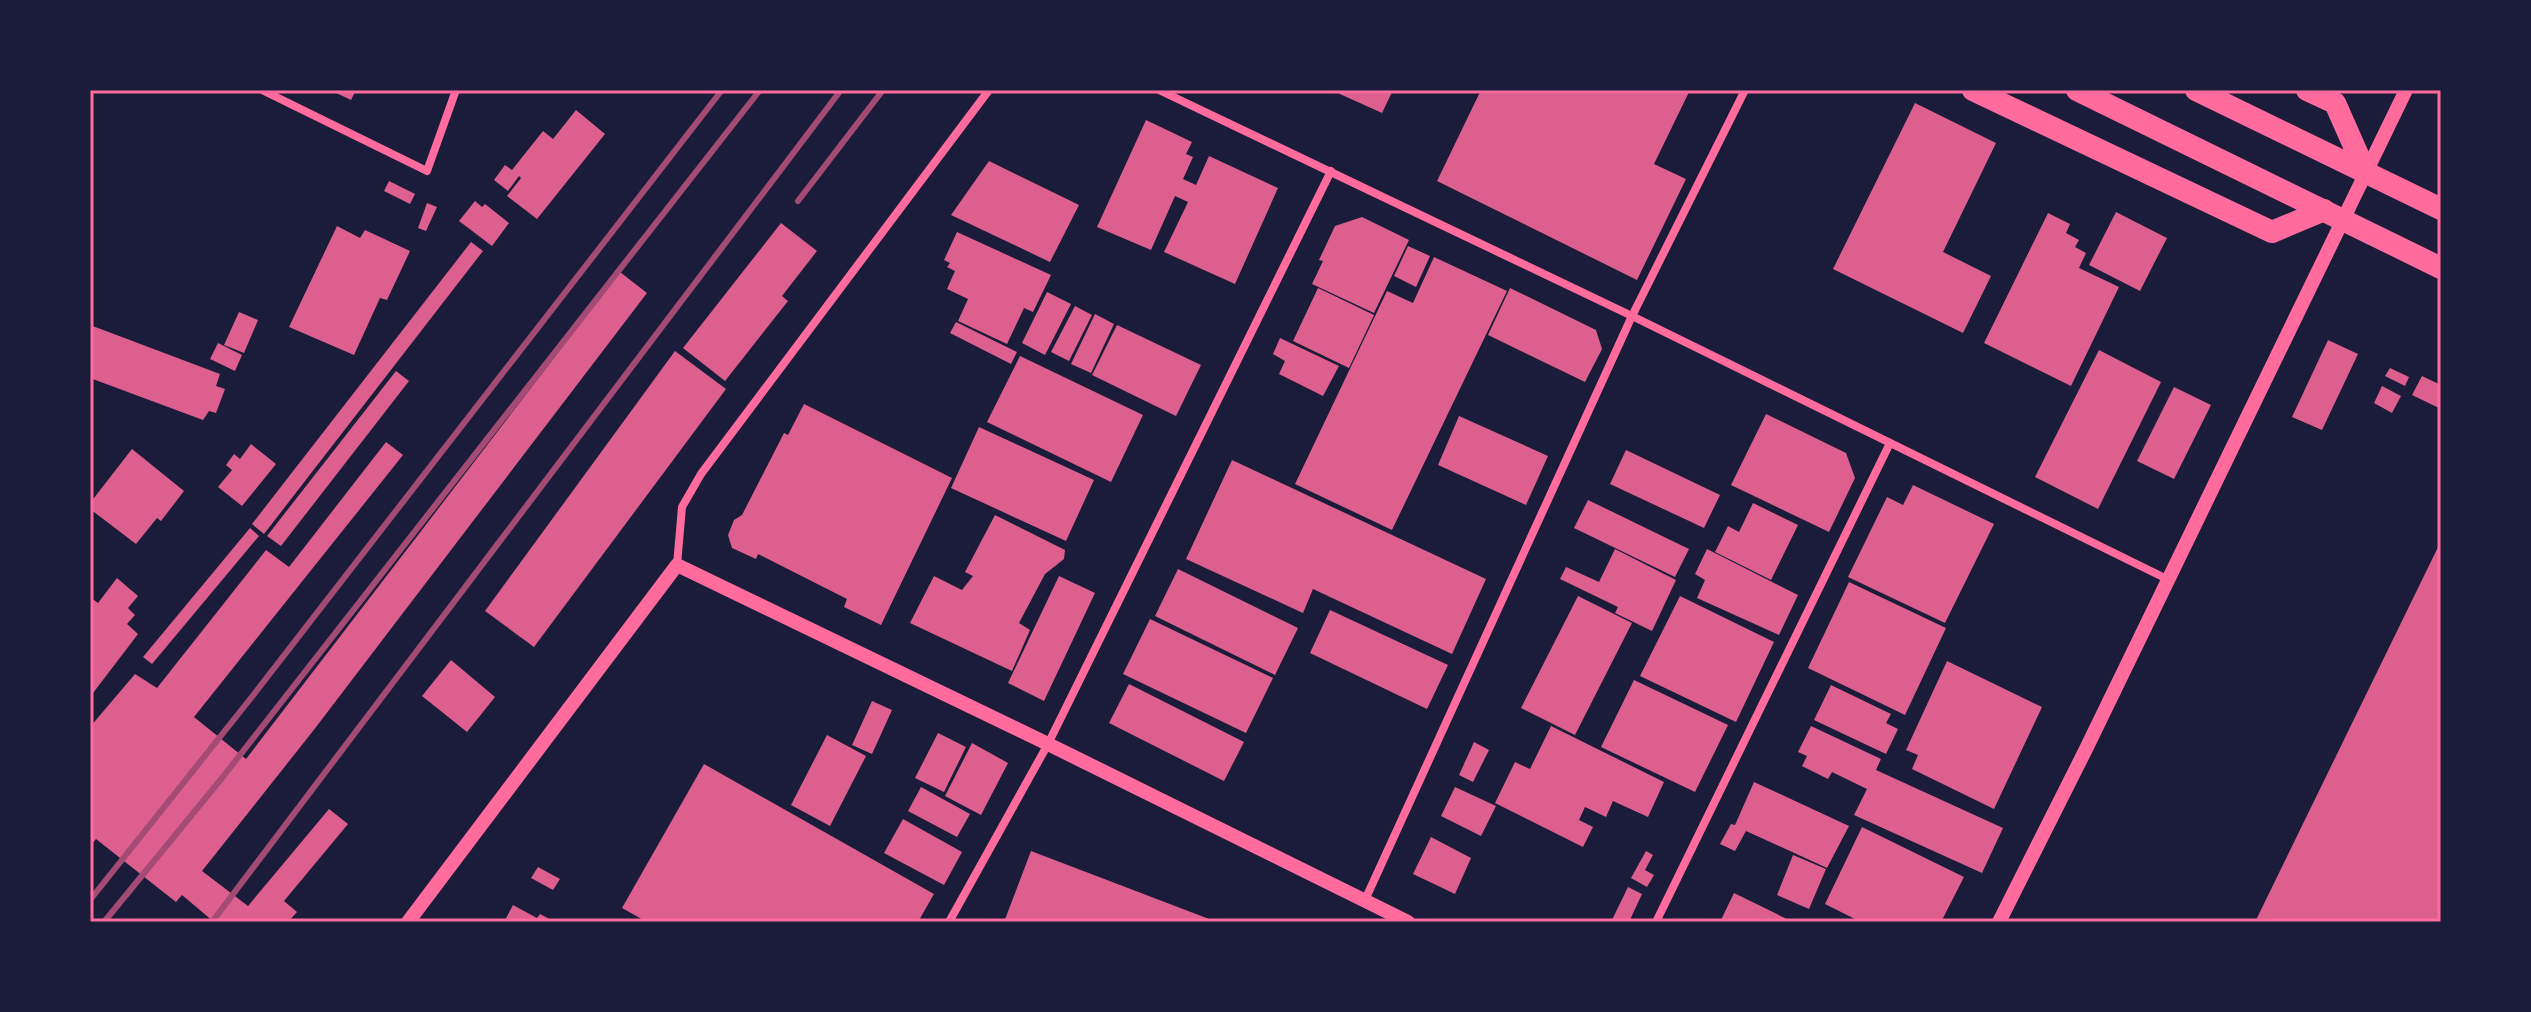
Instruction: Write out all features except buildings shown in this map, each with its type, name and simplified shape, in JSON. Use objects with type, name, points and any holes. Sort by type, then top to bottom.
[{"type":"highway","points":[[1973,90],[2272,232],[2324,210]]},
{"type":"highway","points":[[2077,90],[2441,268]]},
{"type":"highway","points":[[2196,90],[2441,209]]},
{"type":"highway","points":[[2307,90],[2335,103],[2366,173]]},
{"type":"street","points":[[262,90],[427,171],[456,90]]},
{"type":"street","points":[[408,922],[677,565],[682,507],[701,474],[989,90]]},
{"type":"street","points":[[1159,90],[1632,316],[2167,579]]},
{"type":"street","points":[[1365,900],[1632,316],[1745,90]]},
{"type":"street","points":[[1999,922],[2406,90]]},
{"type":"street","points":[[949,922],[1048,744],[1331,171]]},
{"type":"street","points":[[1656,922],[1890,443]]},
{"type":"street","points":[[677,565],[1408,922]]},
{"type":"railway","points":[[90,900],[251,698],[722,90]]},
{"type":"railway","points":[[104,922],[222,778],[760,90]]},
{"type":"railway","points":[[212,922],[841,90]]},
{"type":"railway","points":[[798,201],[883,90]]}]
